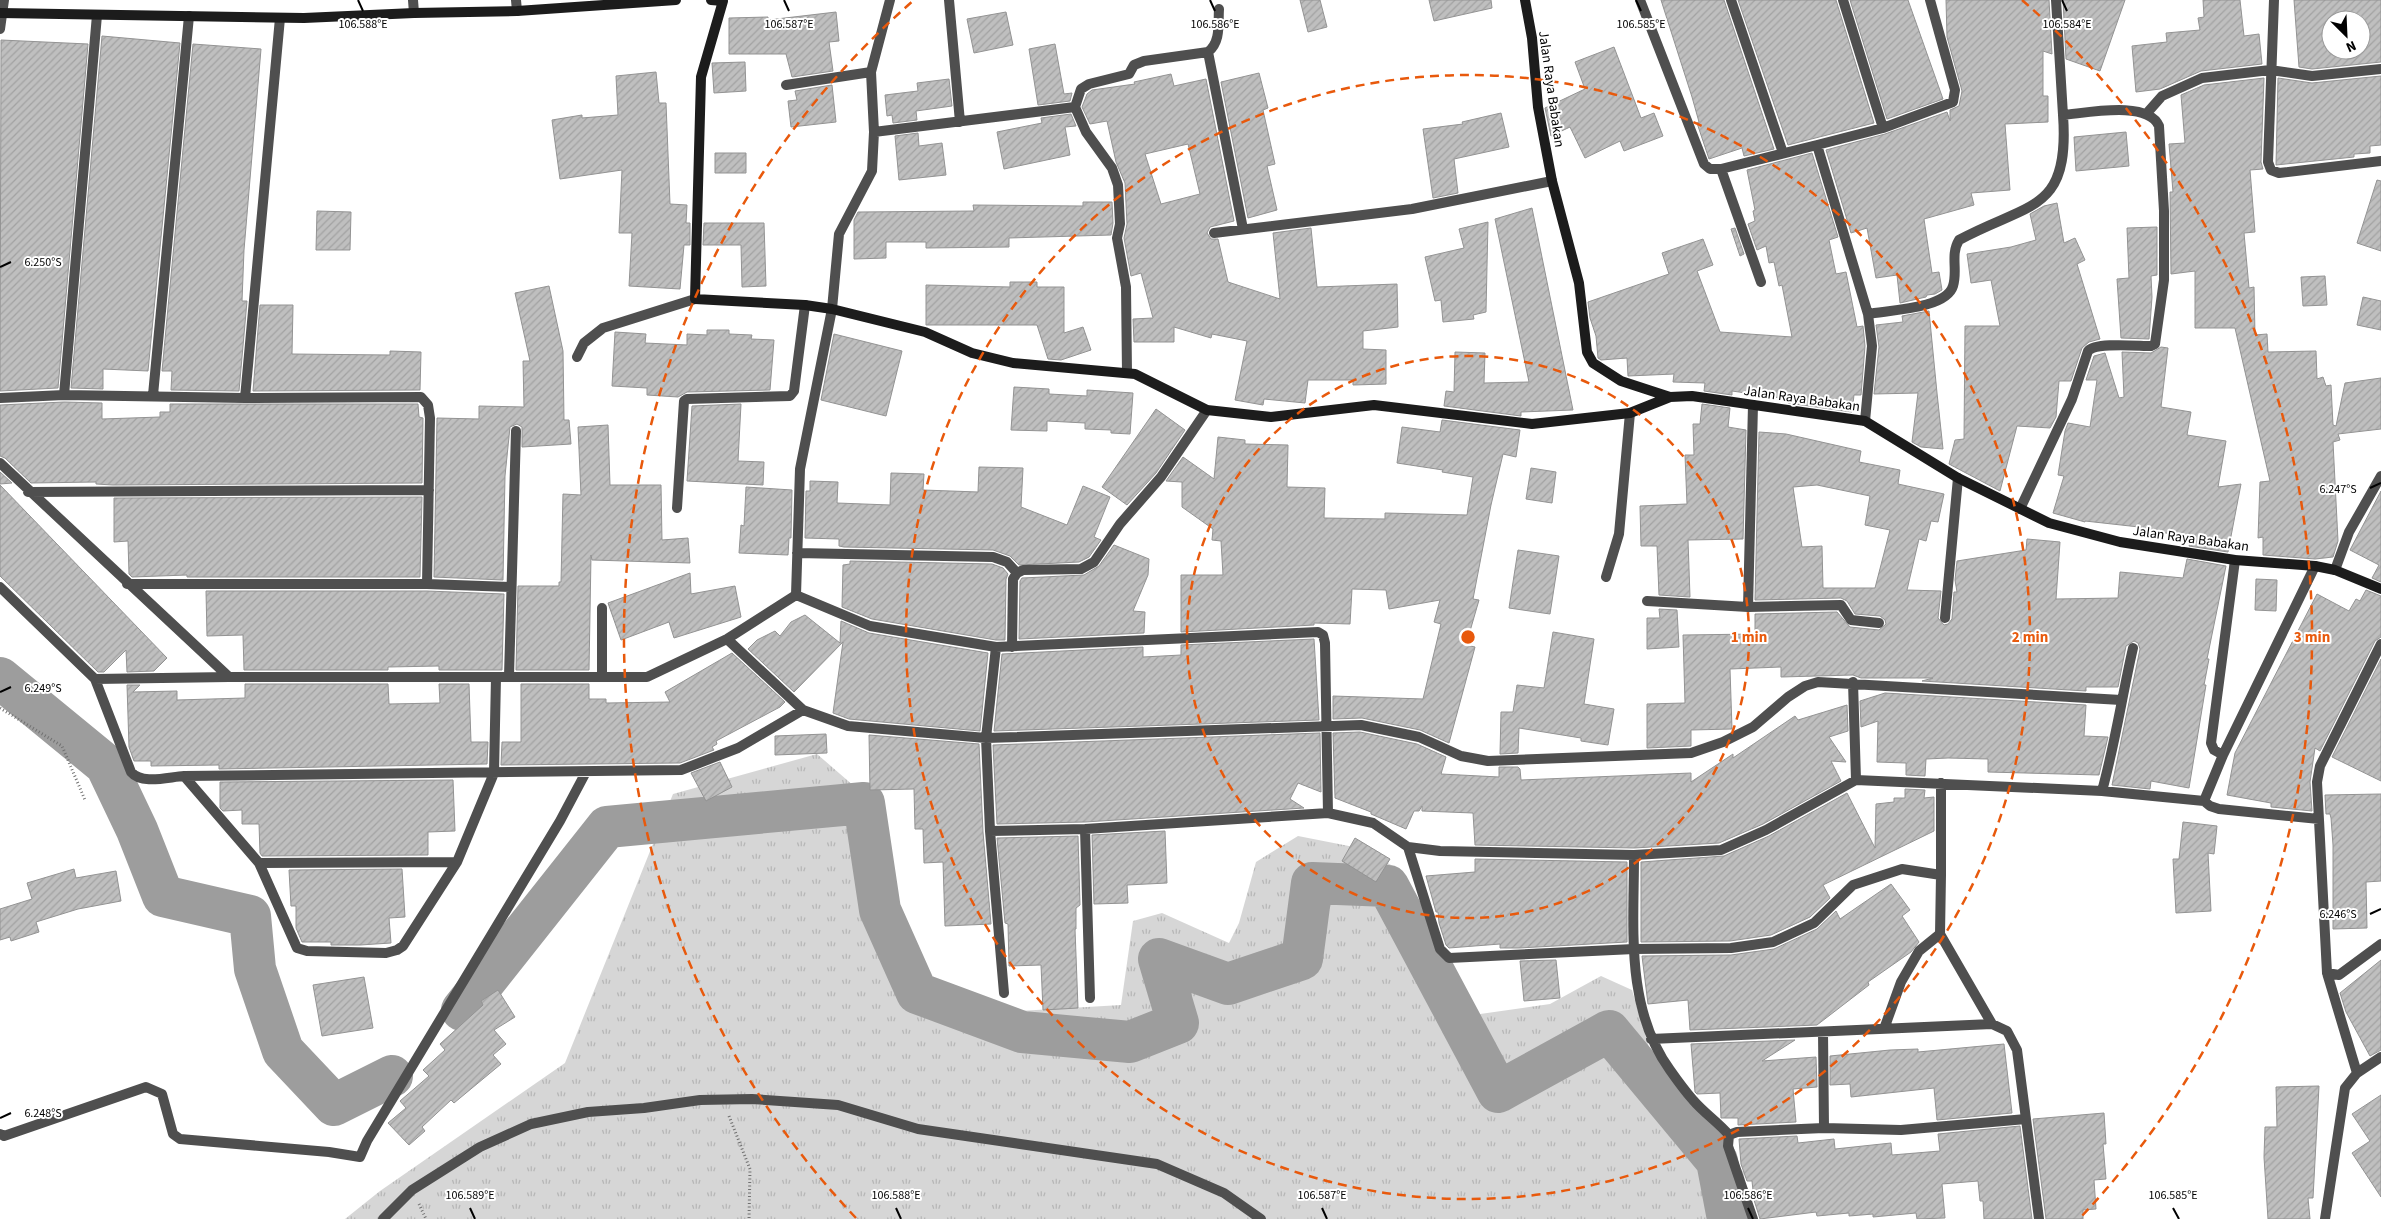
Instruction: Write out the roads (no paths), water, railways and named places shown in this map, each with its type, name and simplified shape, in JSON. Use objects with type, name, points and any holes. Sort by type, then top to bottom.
[{"type":"street","points":[[0,29],[4,0]]},
{"type":"street","points":[[413,0],[414,12]]},
{"type":"street","points":[[516,0],[517,11]]},
{"type":"street","points":[[1,13],[280,18],[414,12],[517,11],[599,2],[676,0]]},
{"type":"street","points":[[695,299],[700,77],[723,0],[711,0]]},
{"type":"street","points":[[796,595],[800,469],[832,309],[839,234],[872,171],[874,132],[871,72],[890,0]]},
{"type":"street","points":[[949,0],[960,122]]},
{"type":"street","name":"Jalan Raya Babakan","points":[[1525,0],[1532,38],[1538,107],[1552,181],[1578,283],[1586,352],[1593,364],[1621,381],[1670,397],[1692,396],[1865,421],[1958,478],[2050,523],[2120,542],[2236,560],[2316,566],[2335,570],[2381,589]]},
{"type":"street","points":[[1640,0],[1687,115],[1704,164],[1710,168],[1721,169],[1883,128],[1953,102],[1956,95],[1930,0]]},
{"type":"street","points":[[1731,0],[1783,153]]},
{"type":"street","points":[[1842,0],[1883,128]]},
{"type":"street","points":[[1868,314],[1933,304],[1947,296],[1953,286],[1953,253],[1959,240],[2037,203],[2052,190],[2061,169],[2065,144],[2056,0]]},
{"type":"street","points":[[2274,0],[2268,162],[2271,170],[2279,173],[2381,161]]},
{"type":"street","points":[[1127,373],[1126,287],[1117,238],[1120,224],[1118,185],[1112,168],[1086,132],[1075,107],[1081,89],[1089,84],[1129,74],[1134,66],[1144,61],[1208,52],[1215,47],[1219,9]]},
{"type":"street","points":[[64,395],[97,15]]},
{"type":"street","points":[[153,396],[189,16]]},
{"type":"street","points":[[245,398],[280,18]]},
{"type":"street","points":[[1208,52],[1243,229]]},
{"type":"street","points":[[2147,113],[2162,96],[2202,78],[2270,70],[2312,76],[2381,69]]},
{"type":"street","points":[[786,86],[871,72]]},
{"type":"street","points":[[874,132],[1075,107]]},
{"type":"street","points":[[2020,509],[2072,399],[2088,351],[2090,348],[2099,346],[2151,346],[2156,340],[2163,285],[2164,211],[2160,126],[2156,118],[2147,113],[2116,110],[2063,115]]},
{"type":"street","points":[[1818,145],[1868,314],[1872,346],[1865,421]]},
{"type":"street","points":[[1721,169],[1761,282]]},
{"type":"street","points":[[1214,233],[1412,209],[1552,181]]},
{"type":"street","points":[[577,357],[584,343],[603,328],[695,299],[805,304],[832,309],[925,332],[972,353],[1013,363],[1135,374],[1207,410],[1271,417],[1374,405],[1532,424],[1630,413],[1670,397]]},
{"type":"street","points":[[677,508],[684,401],[687,398],[790,396],[794,391],[805,304]]},
{"type":"street","points":[[0,398],[64,395],[421,398],[428,405],[430,418],[427,584]]},
{"type":"street","points":[[1748,607],[1752,405]]},
{"type":"street","points":[[1012,647],[1013,579],[1017,573],[1023,570],[1081,569],[1094,562],[1120,524],[1161,477],[1207,410]]},
{"type":"street","points":[[1606,577],[1619,534],[1630,413]]},
{"type":"street","points":[[510,676],[516,431]]},
{"type":"street","points":[[0,463],[28,492],[229,677]]},
{"type":"street","points":[[2335,570],[2348,532],[2381,476]]},
{"type":"street","points":[[1945,618],[1958,478]]},
{"type":"street","points":[[28,492],[429,490]]},
{"type":"street","points":[[797,553],[993,557],[1007,562],[1017,573]]},
{"type":"street","points":[[2223,755],[2214,750],[2211,743],[2236,560]]},
{"type":"street","points":[[2204,801],[2223,755],[2316,566]]},
{"type":"street","points":[[127,584],[427,584],[511,587]]},
{"type":"street","points":[[0,587],[95,679],[131,772],[136,777],[143,779],[184,776],[494,774],[681,770],[738,748],[803,710]]},
{"type":"street","points":[[95,679],[229,677],[647,677],[727,639],[796,595]]},
{"type":"street","points":[[796,595],[870,626],[996,646],[1012,647],[1318,632],[1322,635],[1325,643],[1328,813]]},
{"type":"street","points":[[1647,601],[1748,607],[1841,605],[1852,620],[1878,623]]},
{"type":"street","points":[[602,608],[602,677]]},
{"type":"street","points":[[727,639],[803,710],[848,726],[986,738],[1361,725],[1419,737],[1461,756],[1488,761],[1691,753],[1723,742],[1753,727],[1788,697],[1805,686],[1818,682],[1853,682],[2121,700]]},
{"type":"street","points":[[2357,1073],[2327,973],[2317,782],[2320,766],[2381,644]]},
{"type":"street","points":[[996,646],[986,738],[990,831],[1004,993]]},
{"type":"street","points":[[2102,791],[2114,748],[2121,700],[2133,648]]},
{"type":"street","points":[[184,776],[259,863],[297,948],[308,951],[386,953],[397,950],[403,946],[457,862],[494,774],[496,677]]},
{"type":"street","points":[[1853,682],[1856,780]]},
{"type":"street","points":[[0,1134],[4,1136],[146,1087],[162,1094],[173,1134],[180,1139],[360,1156],[367,1141],[560,821],[586,772]]},
{"type":"street","points":[[990,831],[1085,828],[1328,813],[1372,823],[1408,847],[1440,851],[1634,854],[1722,850],[1766,830],[1856,780],[2102,791],[2204,801],[2210,806],[2219,809],[2319,819]]},
{"type":"street","points":[[1941,783],[1940,934],[1992,1024]]},
{"type":"street","points":[[1085,828],[1090,998]]},
{"type":"street","points":[[1408,847],[1440,949],[1444,956],[1449,958],[1634,949],[1732,948],[1773,942],[1814,923],[1853,885],[1902,869],[1941,875]]},
{"type":"street","points":[[1634,854],[1634,949],[1638,993],[1651,1039],[1668,1068],[1694,1101],[1729,1135]]},
{"type":"street","points":[[259,863],[457,862]]},
{"type":"street","points":[[1884,1029],[1901,982],[1919,951],[1940,934]]},
{"type":"street","points":[[2327,973],[2339,974],[2381,944]]},
{"type":"street","points":[[1651,1039],[1992,1024],[2007,1031],[2017,1050],[2039,1219]]},
{"type":"street","points":[[1823,1032],[1824,1128]]},
{"type":"street","points":[[2325,1219],[2345,1088],[2357,1073],[2381,1057]]},
{"type":"street","points":[[383,1219],[412,1190],[480,1146],[531,1124],[588,1112],[752,1099],[838,1105],[918,1129],[1157,1164],[1224,1192],[1261,1219]]},
{"type":"street","points":[[1729,1135],[1738,1132],[1824,1128],[1901,1130],[2026,1119]]},
{"type":"street","points":[[1729,1135],[1728,1146],[1753,1219]]},
{"type":"waterway","points":[[0,678],[106,765],[137,830],[163,896],[250,916],[255,969],[283,1051],[334,1105],[392,1076]]},
{"type":"waterway","points":[[462,1010],[607,827],[864,803],[880,910],[917,993],[1022,1032],[1130,1042],[1178,1023],[1159,959],[1228,984],[1302,959],[1312,883],[1388,886],[1498,1092],[1609,1031],[1717,1161],[1728,1219]]}]
